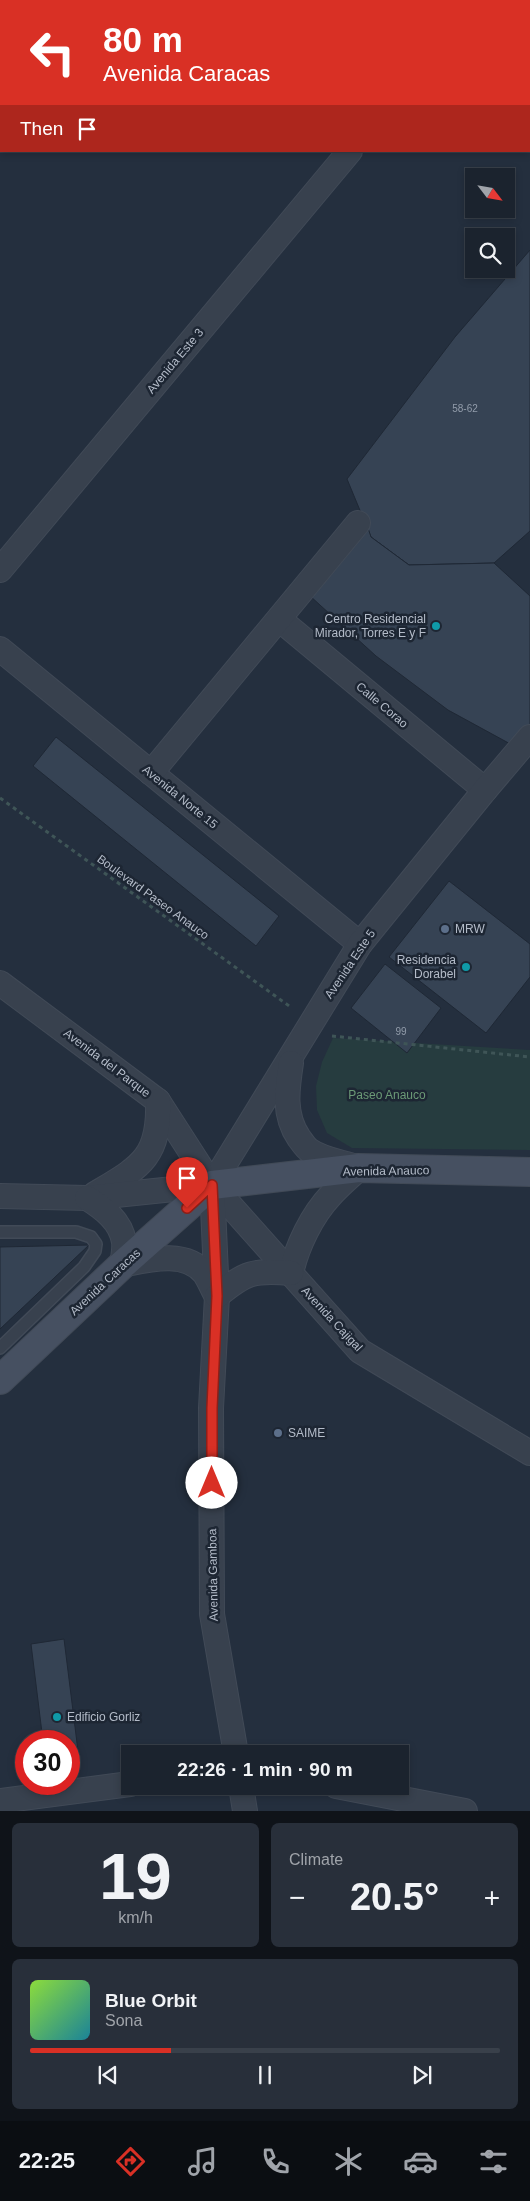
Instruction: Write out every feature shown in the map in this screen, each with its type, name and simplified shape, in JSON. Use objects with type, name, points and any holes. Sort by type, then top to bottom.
[{"type":"main road","name":"Avenida Anauco","points":[[212,1185],[360,1168],[530,1172]]},
{"type":"main road","name":"Avenida Caracas","points":[[0,1380],[212,1185]]},
{"type":"street","name":"Avenida Este 3","points":[[0,570],[349,152]]},
{"type":"street","points":[[151,773],[358,523]]},
{"type":"street","name":"Calle Corao","points":[[279,619],[485,790]]},
{"type":"street","name":"Avenida Norte 15","points":[[2,654],[360,944]]},
{"type":"street","name":"Avenida Este 5","points":[[212,1185],[360,944],[530,737]]},
{"type":"street","name":"Avenida del Parque","points":[[0,983],[158,1101],[212,1185]]},
{"type":"street","points":[[292,1054],[287,1098],[289,1118],[296,1133],[307,1149],[324,1157],[360,1168]]},
{"type":"street","points":[[87,1198],[137,1167],[152,1146],[159,1126],[158,1101]]},
{"type":"street","points":[[87,1198],[107,1210],[118,1227],[124,1241],[122,1266],[160,1258],[177,1259],[192,1264],[204,1273],[217,1296],[248,1274],[266,1271],[291,1273],[295,1257],[319,1210],[331,1195],[360,1168]]},
{"type":"street","points":[[0,1196],[87,1198],[212,1185]]},
{"type":"street","name":"Avenida Cajigal","points":[[212,1185],[360,1351],[530,1452]]},
{"type":"street","name":"Avenida Gamboa","points":[[212,1185],[217,1296],[212,1408],[212,1614],[234,1745]]},
{"type":"street","points":[[0,1801],[121,1785]]},
{"type":"street","points":[[242,1795],[245,1811]]},
{"type":"street","points":[[382,1795],[465,1811]]},
{"type":"lane","points":[[0,1232],[76,1232],[91,1237],[96,1244],[95,1252],[84,1267],[0,1348]]},
{"type":"path","name":"Boulevard Paseo Anauco","points":[[0,798],[295,1010]]},
{"type":"path","points":[[329,1035],[333,1038],[530,1058]]},
{"type":"green space","name":"Paseo Anauco","points":[[333,1038],[530,1050],[530,1150],[352,1148],[327,1133],[317,1110],[316,1086],[322,1062]]},
{"type":"building","points":[[530,250],[530,531],[494,563],[409,565],[371,537],[347,479],[455,337],[506,278],[515,278],[515,267]]},
{"type":"building","name":"Centro Residencial Mirador, Torres E y F","points":[[368,528],[371,537],[409,565],[494,563],[530,596],[530,727],[514,746],[448,710],[376,656],[309,595]]},
{"type":"building","points":[[56,737],[279,916],[256,946],[33,766]]},
{"type":"building","name":"Residencia Dorabel","points":[[449,881],[530,944],[530,977],[486,1033],[389,957]]},
{"type":"building","points":[[385,964],[441,1008],[407,1053],[351,1008]]},
{"type":"building","points":[[89,1245],[0,1329],[0,1247]]},
{"type":"building","name":"Edificio Gorliz","points":[[64,1639],[75,1730],[42,1730],[31,1644]]},
{"type":"place","name":"Centro Residencial Mirador, Torres E y F","points":[[436,626]]},
{"type":"place","name":"MRW","points":[[445,929]]},
{"type":"place","name":"Residencia Dorabel","points":[[466,967]]},
{"type":"place","name":"SAIME","points":[[278,1433]]},
{"type":"place","name":"Edificio Gorliz","points":[[57,1717]]},
{"type":"route","points":[[187,1208],[212,1185],[217,1296],[212,1408],[212,1483]]}]
